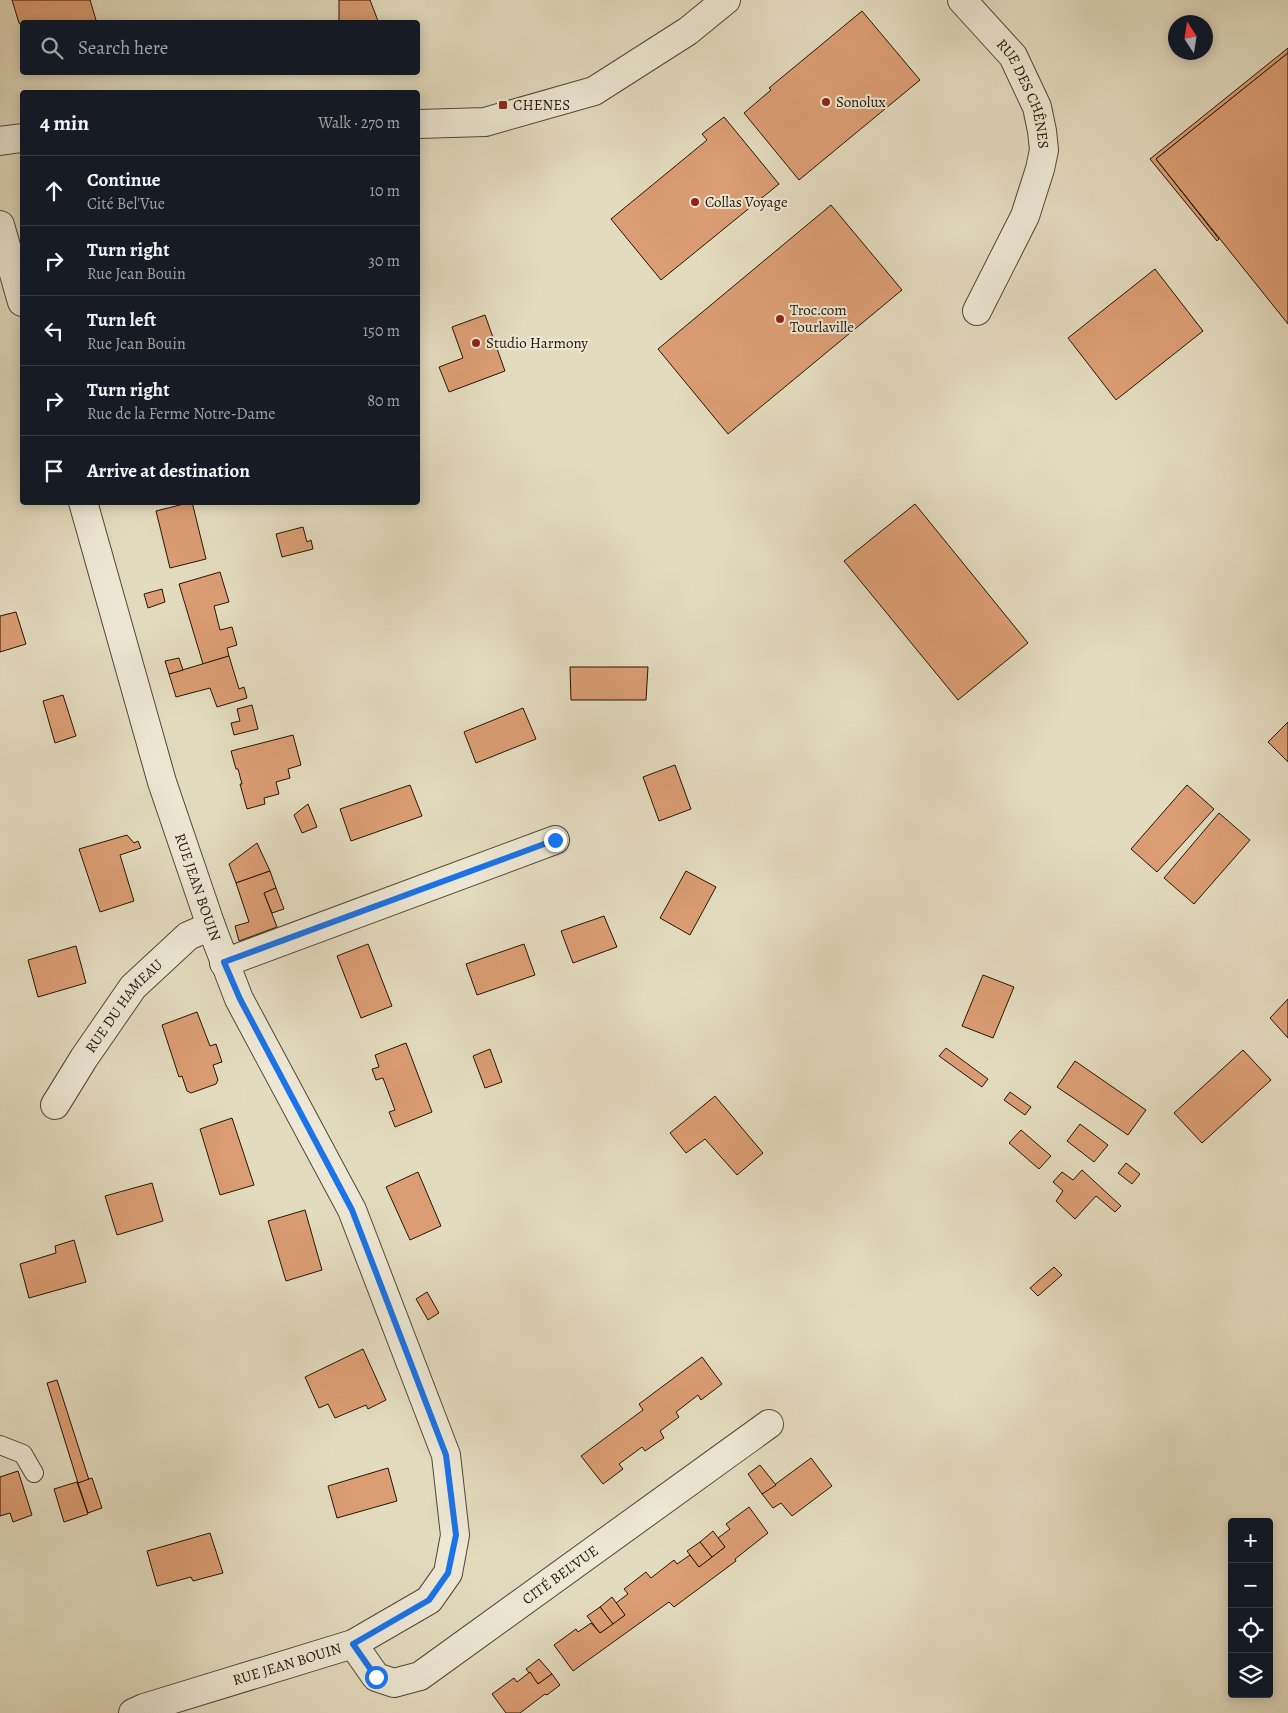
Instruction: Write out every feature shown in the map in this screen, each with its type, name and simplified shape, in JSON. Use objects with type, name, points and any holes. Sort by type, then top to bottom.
[{"type":"street","points":[[420,124],[485,122],[594,91],[688,31],[726,0]]},
{"type":"street","name":"RUE DES CHÊNES","points":[[962,0],[1013,56],[1037,106],[1044,150],[1025,216],[977,311]]},
{"type":"street","points":[[0,140],[20,138]]},
{"type":"street","points":[[0,226],[20,295]]},
{"type":"street","name":"RUE JEAN BOUIN","points":[[84,505],[162,782],[224,962],[240,999],[352,1210],[446,1455],[456,1535],[448,1573],[429,1600],[353,1644],[133,1713]]},
{"type":"street","points":[[224,962],[555,840]]},
{"type":"street","name":"RUE DU HAMEAU","points":[[55,1105],[84,1058],[133,987],[188,936],[211,926]]},
{"type":"street","name":"CITÉ BEL'VUE","points":[[353,1644],[376,1677],[394,1683],[420,1676],[769,1424]]},
{"type":"lane","points":[[0,1445],[23,1454],[34,1473]]},
{"type":"building","points":[[12,0],[90,0],[96,20],[20,20],[19,23]]},
{"type":"building","points":[[339,0],[370,0],[378,20],[339,20]]},
{"type":"building","name":"Sonolux","points":[[862,11],[920,80],[799,180],[744,113],[771,90],[769,88]]},
{"type":"building","points":[[1288,48],[1288,53],[1156,159],[1219,239],[1217,241],[1150,159]]},
{"type":"building","points":[[1288,53],[1288,324],[1156,159]]},
{"type":"building","name":"Collas Voyage","points":[[724,117],[779,184],[661,280],[611,219],[707,140],[702,134]]},
{"type":"building","name":"Troc.com Tourlaville","points":[[831,205],[902,290],[728,434],[658,349]]},
{"type":"building","points":[[1155,269],[1203,331],[1116,400],[1068,338]]},
{"type":"building","name":"Studio Harmony","points":[[485,315],[505,371],[449,392],[439,367],[463,358],[452,327]]},
{"type":"building","points":[[915,504],[1028,643],[958,700],[844,561]]},
{"type":"building","points":[[180,505],[193,505],[206,559],[170,568],[156,511]]},
{"type":"building","points":[[303,527],[307,542],[311,540],[313,549],[282,557],[276,534]]},
{"type":"building","points":[[220,572],[229,602],[214,606],[220,630],[232,627],[237,645],[227,648],[229,656],[203,664],[179,584]]},
{"type":"building","points":[[162,589],[165,602],[148,608],[144,594]]},
{"type":"building","points":[[16,612],[26,644],[0,652],[0,616]]},
{"type":"building","points":[[229,656],[239,689],[244,687],[247,698],[217,707],[210,688],[176,697],[169,674]]},
{"type":"building","points":[[179,658],[183,670],[169,674],[165,661]]},
{"type":"building","points":[[570,667],[648,667],[646,700],[571,700]]},
{"type":"building","points":[[63,695],[76,736],[55,743],[43,701]]},
{"type":"building","points":[[252,705],[258,729],[234,735],[231,723],[240,721],[237,709]]},
{"type":"building","points":[[523,708],[536,739],[476,763],[464,732]]},
{"type":"building","points":[[1288,722],[1288,762],[1268,742]]},
{"type":"building","points":[[293,735],[301,765],[288,769],[290,778],[276,782],[279,794],[264,798],[265,804],[247,809],[238,769],[236,769],[231,751]]},
{"type":"building","points":[[675,765],[691,809],[659,821],[643,777]]},
{"type":"building","points":[[410,785],[422,816],[351,841],[340,809]]},
{"type":"building","points":[[1187,785],[1214,809],[1157,872],[1131,849]]},
{"type":"building","points":[[308,804],[317,827],[302,833],[294,815]]},
{"type":"building","points":[[1219,813],[1250,840],[1194,904],[1164,878]]},
{"type":"building","points":[[127,835],[134,843],[138,841],[141,848],[120,855],[134,901],[100,912],[79,849]]},
{"type":"building","points":[[257,843],[270,871],[236,883],[229,864]]},
{"type":"building","points":[[270,871],[276,888],[264,893],[277,927],[239,941],[235,926],[249,922],[236,883]]},
{"type":"building","points":[[686,871],[716,887],[690,935],[660,918]]},
{"type":"building","points":[[276,888],[284,909],[272,913],[264,893]]},
{"type":"building","points":[[604,916],[617,947],[573,963],[561,931]]},
{"type":"building","points":[[368,944],[392,1006],[361,1018],[337,956]]},
{"type":"building","points":[[524,944],[535,975],[477,995],[466,964]]},
{"type":"building","points":[[76,946],[86,983],[38,997],[28,960]]},
{"type":"building","points":[[983,975],[1014,987],[993,1038],[962,1026]]},
{"type":"building","points":[[1288,999],[1288,1038],[1270,1018]]},
{"type":"building","points":[[197,1012],[210,1046],[216,1044],[222,1062],[213,1065],[218,1080],[216,1084],[191,1093],[187,1091],[182,1076],[179,1077],[162,1025]]},
{"type":"building","points":[[406,1043],[432,1112],[395,1127],[389,1112],[395,1110],[383,1078],[376,1080],[372,1069],[379,1067],[375,1055]]},
{"type":"building","points":[[946,1048],[988,1079],[982,1087],[939,1056]]},
{"type":"building","points":[[490,1049],[502,1082],[485,1088],[473,1056]]},
{"type":"building","points":[[1243,1050],[1271,1080],[1202,1143],[1174,1113]]},
{"type":"building","points":[[1075,1061],[1146,1110],[1128,1135],[1057,1087]]},
{"type":"building","points":[[1010,1092],[1031,1107],[1025,1115],[1004,1100]]},
{"type":"building","points":[[715,1096],[763,1153],[737,1175],[705,1139],[686,1153],[670,1133]]},
{"type":"building","points":[[232,1118],[254,1185],[220,1195],[200,1129]]},
{"type":"building","points":[[1080,1124],[1108,1145],[1094,1162],[1067,1141]]},
{"type":"building","points":[[1021,1130],[1051,1156],[1039,1169],[1009,1143]]},
{"type":"building","points":[[1126,1163],[1140,1174],[1132,1184],[1118,1173]]},
{"type":"building","points":[[1082,1170],[1121,1206],[1115,1212],[1096,1196],[1075,1219],[1056,1201],[1063,1191],[1053,1182],[1062,1172],[1073,1180]]},
{"type":"building","points":[[418,1172],[441,1226],[410,1240],[386,1187]]},
{"type":"building","points":[[152,1183],[163,1221],[117,1235],[105,1196]]},
{"type":"building","points":[[305,1210],[322,1270],[286,1281],[268,1221]]},
{"type":"building","points":[[74,1240],[86,1282],[29,1298],[20,1264],[56,1253],[55,1246]]},
{"type":"building","points":[[1054,1267],[1062,1275],[1038,1296],[1030,1288]]},
{"type":"building","points":[[427,1292],[439,1313],[428,1320],[416,1299]]},
{"type":"building","points":[[363,1349],[386,1400],[368,1409],[366,1405],[335,1418],[328,1404],[319,1408],[305,1377]]},
{"type":"building","points":[[702,1357],[722,1384],[701,1400],[698,1395],[676,1412],[679,1417],[660,1431],[664,1438],[645,1451],[642,1447],[619,1464],[623,1469],[603,1484],[581,1456],[643,1410],[639,1404]]},
{"type":"building","points":[[57,1380],[89,1480],[78,1483],[47,1383]]},
{"type":"building","points":[[811,1458],[832,1486],[792,1516],[781,1503],[773,1508],[762,1494]]},
{"type":"building","points":[[760,1465],[776,1485],[762,1494],[748,1474]]},
{"type":"building","points":[[388,1468],[397,1501],[337,1518],[328,1486]]},
{"type":"building","points":[[18,1471],[32,1515],[13,1522],[10,1513],[0,1516],[0,1477]]},
{"type":"building","points":[[92,1478],[102,1508],[88,1513],[78,1483]]},
{"type":"building","points":[[77,1482],[88,1514],[64,1522],[54,1489]]},
{"type":"building","points":[[749,1507],[768,1533],[735,1559],[736,1561],[674,1607],[669,1602],[573,1671],[554,1645],[576,1629],[578,1632],[591,1623],[600,1633],[625,1615],[616,1603],[628,1594],[624,1589],[646,1572],[651,1578],[674,1560],[677,1564],[690,1555],[699,1567],[725,1547],[718,1538],[730,1529],[726,1524]]},
{"type":"building","points":[[713,1531],[725,1547],[712,1557],[700,1542]]},
{"type":"building","points":[[210,1533],[223,1573],[193,1581],[191,1577],[157,1586],[147,1551]]},
{"type":"building","points":[[700,1542],[712,1557],[699,1567],[687,1551]]},
{"type":"building","points":[[612,1597],[625,1615],[613,1624],[600,1607]]},
{"type":"building","points":[[600,1607],[613,1624],[600,1633],[587,1616]]},
{"type":"building","points":[[539,1659],[552,1674],[538,1684],[526,1669]]},
{"type":"building","points":[[530,1672],[538,1684],[552,1674],[560,1685],[520,1713],[506,1713],[492,1694],[514,1678],[517,1682]]},
{"type":"place","name":"Sonolux","points":[[826,102]]},
{"type":"place","name":"CHENES","points":[[503,105]]},
{"type":"place","name":"Collas Voyage","points":[[695,202]]},
{"type":"place","name":"Troc.com Tourlaville","points":[[780,319]]},
{"type":"place","name":"Studio Harmony","points":[[476,343]]},
{"type":"route","points":[[376,1677],[353,1644],[429,1600],[448,1573],[456,1535],[446,1455],[352,1210],[240,999],[224,962],[555,840]]}]
